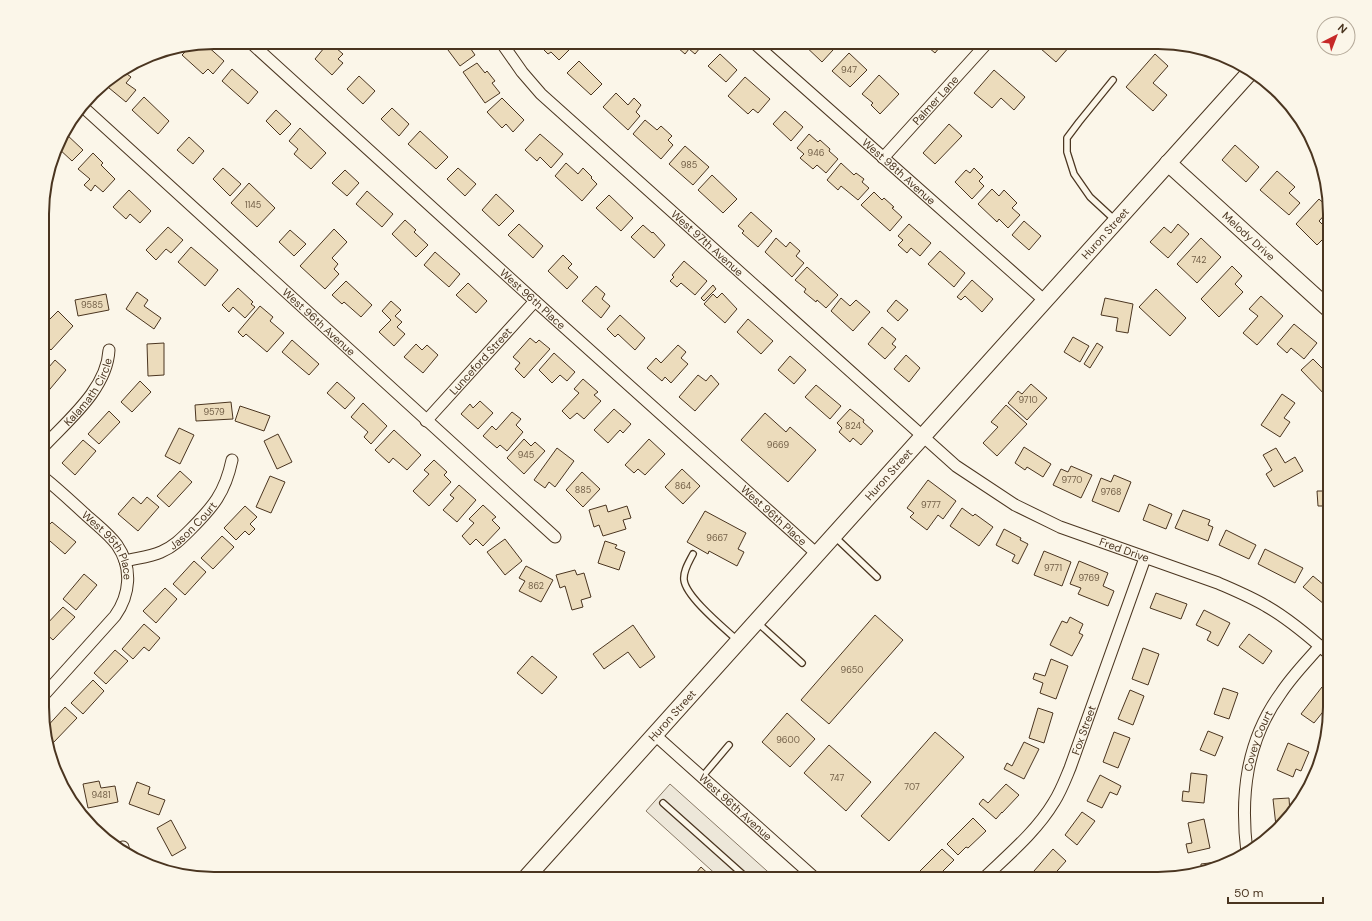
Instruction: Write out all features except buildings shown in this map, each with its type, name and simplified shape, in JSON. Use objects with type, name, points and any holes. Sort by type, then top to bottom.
[{"type":"main road","name":"Huron Street","points":[[531,872],[1247,75]]},
{"type":"main road","name":"Melody Drive","points":[[1168,164],[1323,304]]},
{"type":"street","name":"West 96th Place","points":[[258,49],[535,301],[817,554]]},
{"type":"street","name":"West 97th Avenue","points":[[506,49],[540,94],[923,436]]},
{"type":"street","name":"West 98th Avenue","points":[[761,49],[1045,301]]},
{"type":"street","name":"Palmer Lane","points":[[883,158],[982,49]]},
{"type":"street","name":"West 96th Avenue","points":[[86,110],[555,537]]},
{"type":"street","name":"Lunceford Street","points":[[426,421],[535,301]]},
{"type":"street","name":"Kalamath Circle","points":[[49,441],[93,393],[100,381],[108,360],[109,350]]},
{"type":"street","name":"Fred Drive","points":[[923,436],[956,466],[1015,505],[1060,527],[1218,583],[1241,593],[1288,620],[1323,649]]},
{"type":"street","name":"Jason Court","points":[[125,561],[161,552],[175,545],[213,505],[227,481],[232,460]]},
{"type":"street","name":"West 95th Place","points":[[49,481],[117,545],[125,561],[128,576],[128,586],[121,607],[115,616],[49,689]]},
{"type":"street","name":"Fox Street","points":[[991,872],[1039,823],[1060,792],[1070,768],[1145,558]]},
{"type":"street","name":"Covey Court","points":[[1246,846],[1244,796],[1249,767],[1257,740],[1280,693],[1320,646]]},
{"type":"street","name":"West 96th Avenue","points":[[655,735],[808,872]]},
{"type":"lane","points":[[1113,80],[1067,138],[1067,152],[1074,174],[1090,197],[1116,221]]},
{"type":"lane","points":[[834,536],[877,577]]},
{"type":"lane","points":[[693,554],[686,566],[684,581],[693,597],[739,642]]},
{"type":"lane","points":[[756,622],[802,663]]},
{"type":"lane","points":[[702,777],[729,745]]},
{"type":"lane","points":[[662,803],[740,872]]},
{"type":"shaded area","points":[[670,784],[768,872],[713,872],[646,811]]}]
